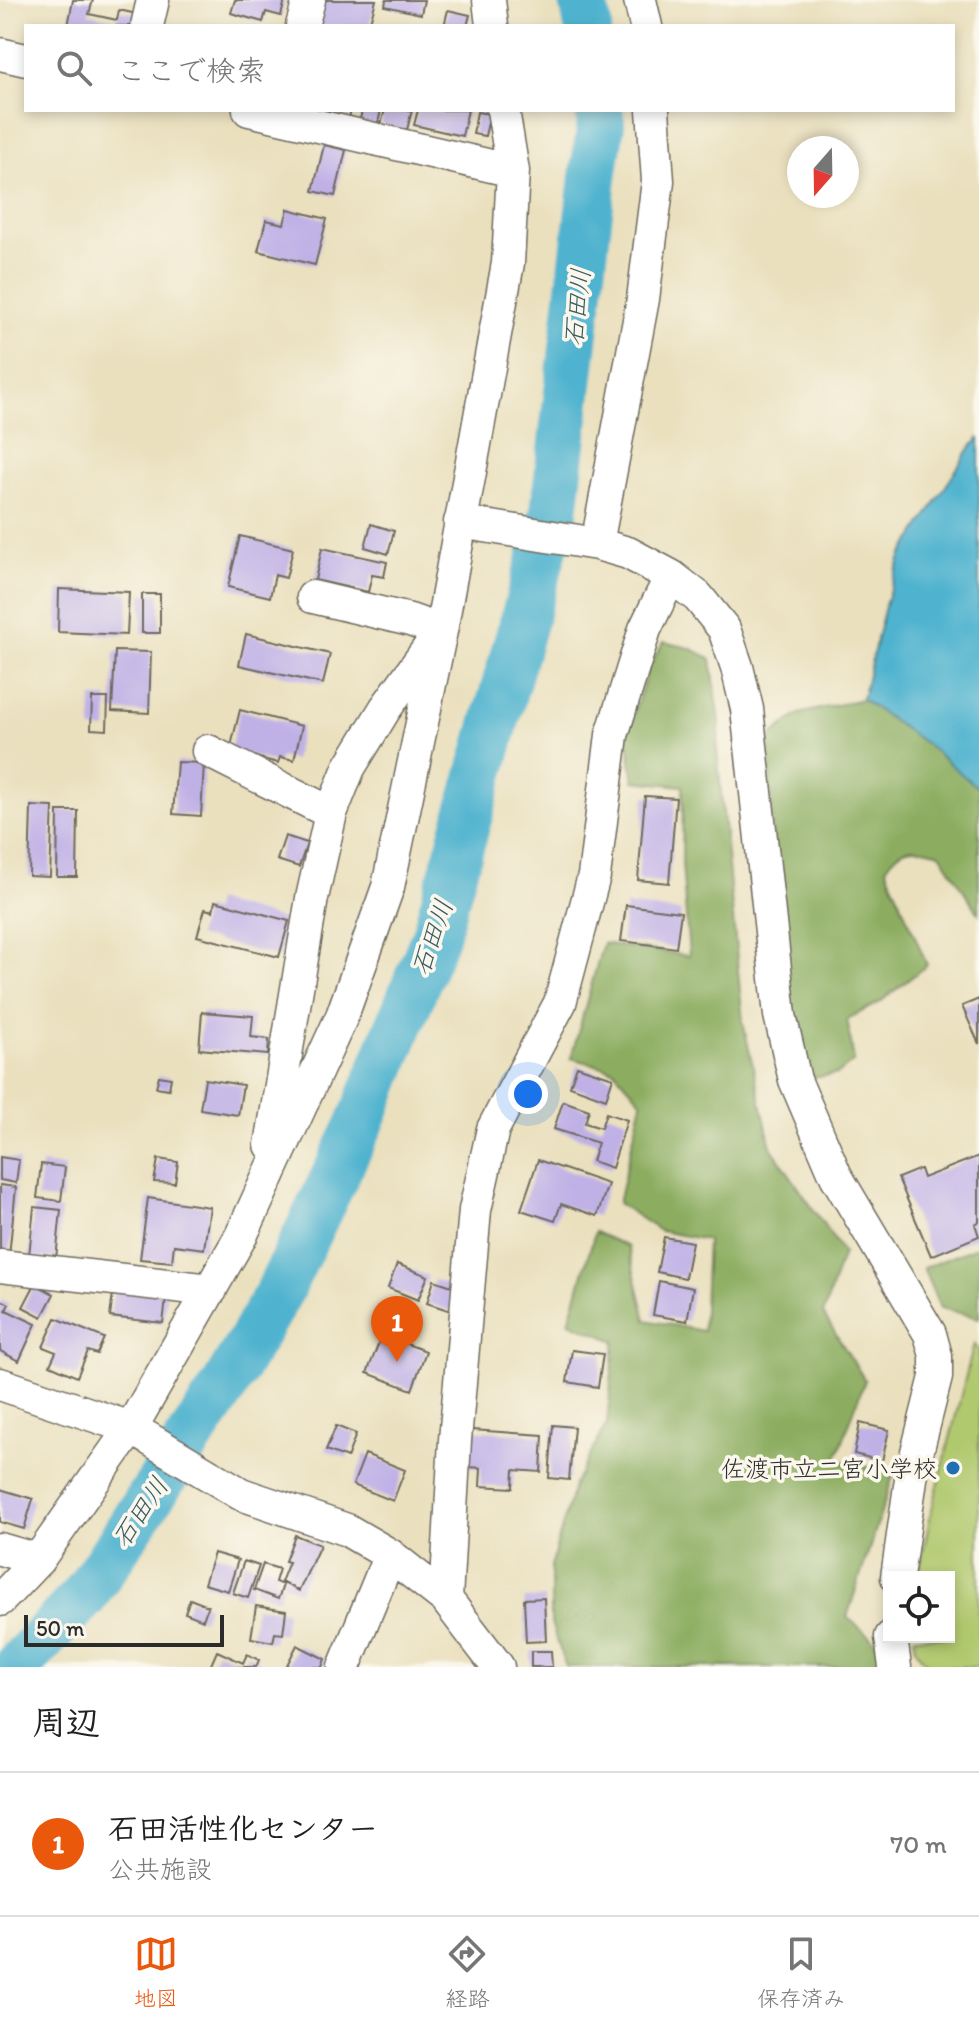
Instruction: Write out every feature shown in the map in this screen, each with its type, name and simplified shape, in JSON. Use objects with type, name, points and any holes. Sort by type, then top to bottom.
[{"type":"street","points":[[147,24],[153,0]]},
{"type":"street","points":[[303,24],[309,0]]},
{"type":"street","points":[[489,0],[492,24]]},
{"type":"street","points":[[640,0],[646,24]]},
{"type":"street","points":[[0,54],[24,60]]},
{"type":"street","points":[[270,112],[513,171]]},
{"type":"street","points":[[0,1600],[38,1560],[138,1432],[265,1184],[342,1016],[388,887],[441,631],[469,523],[508,263],[513,171],[503,112]]},
{"type":"street","points":[[589,543],[643,299],[658,181],[653,112]]},
{"type":"street","points":[[469,523],[589,543],[628,553],[671,576],[698,597],[724,629],[747,709],[780,1015],[795,1080],[836,1176],[930,1334],[936,1356],[936,1377],[912,1472],[898,1571]]},
{"type":"street","points":[[446,1599],[455,1440],[475,1210],[493,1129],[560,1003],[594,876],[612,735],[645,629],[671,576]]},
{"type":"street","points":[[313,597],[410,620],[441,631]]},
{"type":"street","points":[[265,1184],[312,898],[331,813],[349,768],[441,631]]},
{"type":"street","points":[[208,751],[331,813]]},
{"type":"street","points":[[0,1266],[211,1290]]},
{"type":"street","points":[[0,1384],[138,1432],[241,1494],[347,1530],[390,1555],[446,1599],[498,1667]]},
{"type":"street","points":[[0,1549],[38,1560]]},
{"type":"street","points":[[344,1667],[390,1555]]},
{"type":"street","points":[[892,1643],[895,1667]]},
{"type":"green space","points":[[664,642],[690,648],[711,659],[720,723],[717,750],[743,1022],[771,1147],[843,1253],[823,1314],[865,1380],[836,1460],[894,1473],[847,1617],[875,1641],[887,1667],[566,1667],[551,1623],[551,1566],[574,1485],[607,1424],[615,1341],[569,1322],[595,1232],[628,1247],[646,1320],[703,1331],[707,1240],[660,1231],[618,1203],[642,1102],[614,1070],[571,1058],[603,943],[689,956],[682,863],[683,786],[634,781],[627,735],[649,666]]},
{"type":"green space","points":[[862,699],[929,746],[979,789],[979,914],[940,853],[909,848],[897,854],[886,868],[927,965],[879,1003],[847,1019],[854,1061],[838,1074],[812,1078],[794,1036],[772,827],[769,737],[799,714]]},
{"type":"green space","points":[[979,1246],[979,1318],[940,1308],[923,1268]]},
{"type":"green space","name":"佐渡市立二宮小学校","points":[[974,1344],[979,1350],[979,1667],[929,1667],[915,1648],[915,1643],[955,1643],[955,1571],[919,1571]]},
{"type":"water","points":[[979,438],[979,789],[929,746],[862,699],[886,602],[901,557]]},
{"type":"building","points":[[73,0],[93,0],[89,14],[117,20],[119,10],[141,15],[139,24],[68,24]]},
{"type":"building","points":[[235,0],[285,0],[281,16],[266,12],[263,22],[231,13]]},
{"type":"building","points":[[317,0],[376,0],[370,24],[311,24]]},
{"type":"building","points":[[386,0],[424,0],[421,14],[385,6]]},
{"type":"building","points":[[448,10],[470,15],[468,24],[444,24]]},
{"type":"building","points":[[329,112],[350,112],[349,118]]},
{"type":"building","points":[[362,112],[381,112],[377,128],[359,124]]},
{"type":"building","points":[[384,112],[412,112],[407,130],[381,124]]},
{"type":"building","points":[[417,112],[468,112],[462,136],[414,125]]},
{"type":"building","points":[[477,112],[490,114],[485,136],[473,134]]},
{"type":"building","points":[[324,145],[346,150],[335,196],[313,191]]},
{"type":"building","points":[[288,209],[327,219],[315,265],[258,251],[266,220],[284,224]]},
{"type":"building","points":[[371,524],[394,531],[388,554],[365,547]]},
{"type":"building","points":[[240,536],[293,549],[286,578],[275,575],[270,597],[228,587]]},
{"type":"building","points":[[322,548],[387,562],[384,577],[372,575],[368,592],[315,580]]},
{"type":"building","points":[[59,589],[129,592],[127,635],[58,632]]},
{"type":"building","points":[[142,594],[160,594],[160,633],[142,633]]},
{"type":"building","points":[[246,634],[330,654],[323,684],[239,665]]},
{"type":"building","points":[[115,651],[151,652],[149,713],[112,711]]},
{"type":"building","points":[[92,698],[108,698],[107,730],[91,729]]},
{"type":"building","points":[[240,710],[302,726],[294,760],[280,757],[278,763],[230,750]]},
{"type":"building","points":[[177,762],[204,763],[201,816],[173,814]]},
{"type":"building","points":[[645,796],[676,798],[669,883],[638,880]]},
{"type":"building","points":[[31,806],[53,807],[50,877],[29,876]]},
{"type":"building","points":[[58,811],[78,811],[77,877],[57,877]]},
{"type":"building","points":[[285,836],[307,843],[299,867],[277,860]]},
{"type":"building","points":[[215,901],[289,921],[279,957],[197,936],[205,909],[213,911]]},
{"type":"building","points":[[626,905],[681,912],[676,948],[621,941]]},
{"type":"building","points":[[979,999],[979,1044],[962,1006]]},
{"type":"building","points":[[202,1012],[253,1016],[251,1037],[269,1039],[268,1055],[199,1049]]},
{"type":"building","points":[[577,1066],[613,1078],[606,1099],[570,1086]]},
{"type":"building","points":[[159,1076],[171,1078],[169,1089],[156,1087]]},
{"type":"building","points":[[205,1079],[243,1085],[238,1115],[200,1109]]},
{"type":"building","points":[[563,1101],[589,1110],[585,1123],[601,1128],[606,1113],[627,1120],[612,1168],[592,1161],[598,1143],[554,1129]]},
{"type":"building","points":[[979,1156],[979,1222],[975,1224],[979,1236],[931,1256],[898,1178],[920,1169],[923,1178]]},
{"type":"building","points":[[0,1157],[19,1160],[16,1183],[0,1180]]},
{"type":"building","points":[[158,1159],[178,1162],[175,1183],[154,1182]]},
{"type":"building","points":[[538,1160],[608,1184],[597,1216],[561,1204],[555,1221],[521,1210]]},
{"type":"building","points":[[41,1164],[65,1167],[61,1201],[37,1198]]},
{"type":"building","points":[[0,1185],[16,1187],[9,1256],[0,1255]]},
{"type":"building","points":[[148,1198],[210,1207],[204,1249],[174,1245],[172,1262],[140,1259]]},
{"type":"building","points":[[34,1207],[61,1210],[56,1259],[29,1256]]},
{"type":"building","points":[[664,1237],[692,1242],[685,1278],[657,1272]]},
{"type":"building","points":[[397,1264],[428,1276],[418,1300],[388,1288]]},
{"type":"building","points":[[434,1280],[458,1288],[451,1311],[427,1303]]},
{"type":"building","points":[[659,1281],[693,1288],[687,1321],[653,1315]]},
{"type":"building","points":[[35,1284],[54,1294],[42,1317],[23,1307]]},
{"type":"building","points":[[114,1285],[167,1291],[163,1323],[110,1317]]},
{"type":"building","points":[[0,1299],[9,1304],[6,1310],[36,1324],[19,1361],[0,1351]]},
{"type":"building","points":[[56,1318],[104,1338],[97,1354],[88,1351],[77,1377],[50,1365],[56,1352],[43,1347]]},
{"type":"building","points":[[382,1335],[426,1351],[412,1390],[367,1373]]},
{"type":"building","points":[[572,1350],[603,1354],[598,1387],[567,1382]]},
{"type":"building","points":[[860,1423],[889,1430],[882,1461],[854,1454]]},
{"type":"building","points":[[553,1425],[574,1427],[569,1480],[549,1478]]},
{"type":"building","points":[[336,1426],[356,1434],[347,1458],[326,1450]]},
{"type":"building","points":[[472,1430],[543,1435],[541,1472],[514,1470],[513,1488],[480,1486],[481,1468],[469,1467]]},
{"type":"building","points":[[365,1454],[405,1470],[393,1501],[353,1485]]},
{"type":"building","points":[[0,1489],[33,1499],[24,1529],[0,1522]]},
{"type":"building","points":[[295,1535],[320,1545],[299,1591],[281,1582]]},
{"type":"building","points":[[214,1553],[238,1560],[228,1591],[204,1584]]},
{"type":"building","points":[[244,1561],[259,1566],[248,1598],[233,1593]]},
{"type":"building","points":[[263,1564],[279,1569],[275,1582],[283,1585],[278,1599],[254,1590]]},
{"type":"building","points":[[544,1598],[546,1641],[526,1642],[524,1599]]},
{"type":"building","points":[[190,1599],[208,1606],[203,1620],[185,1613]]},
{"type":"building","points":[[256,1606],[286,1611],[283,1634],[275,1633],[273,1642],[251,1638]]},
{"type":"building","points":[[297,1645],[325,1659],[322,1667],[286,1667]]},
{"type":"building","points":[[217,1651],[243,1663],[247,1654],[259,1660],[256,1667],[210,1667]]},
{"type":"building","points":[[531,1651],[551,1651],[552,1667],[531,1667]]},
{"type":"waterway","name":"石田川","points":[[583,0],[588,24]]},
{"type":"waterway","name":"石田川","points":[[16,1667],[84,1596],[223,1389],[280,1290],[360,1124],[435,936],[554,512],[601,124],[599,112]]},
{"type":"place","name":"石田活性化センター","points":[[397,1362]]},
{"type":"place","name":"佐渡市立二宮小学校","points":[[953,1468]]}]
